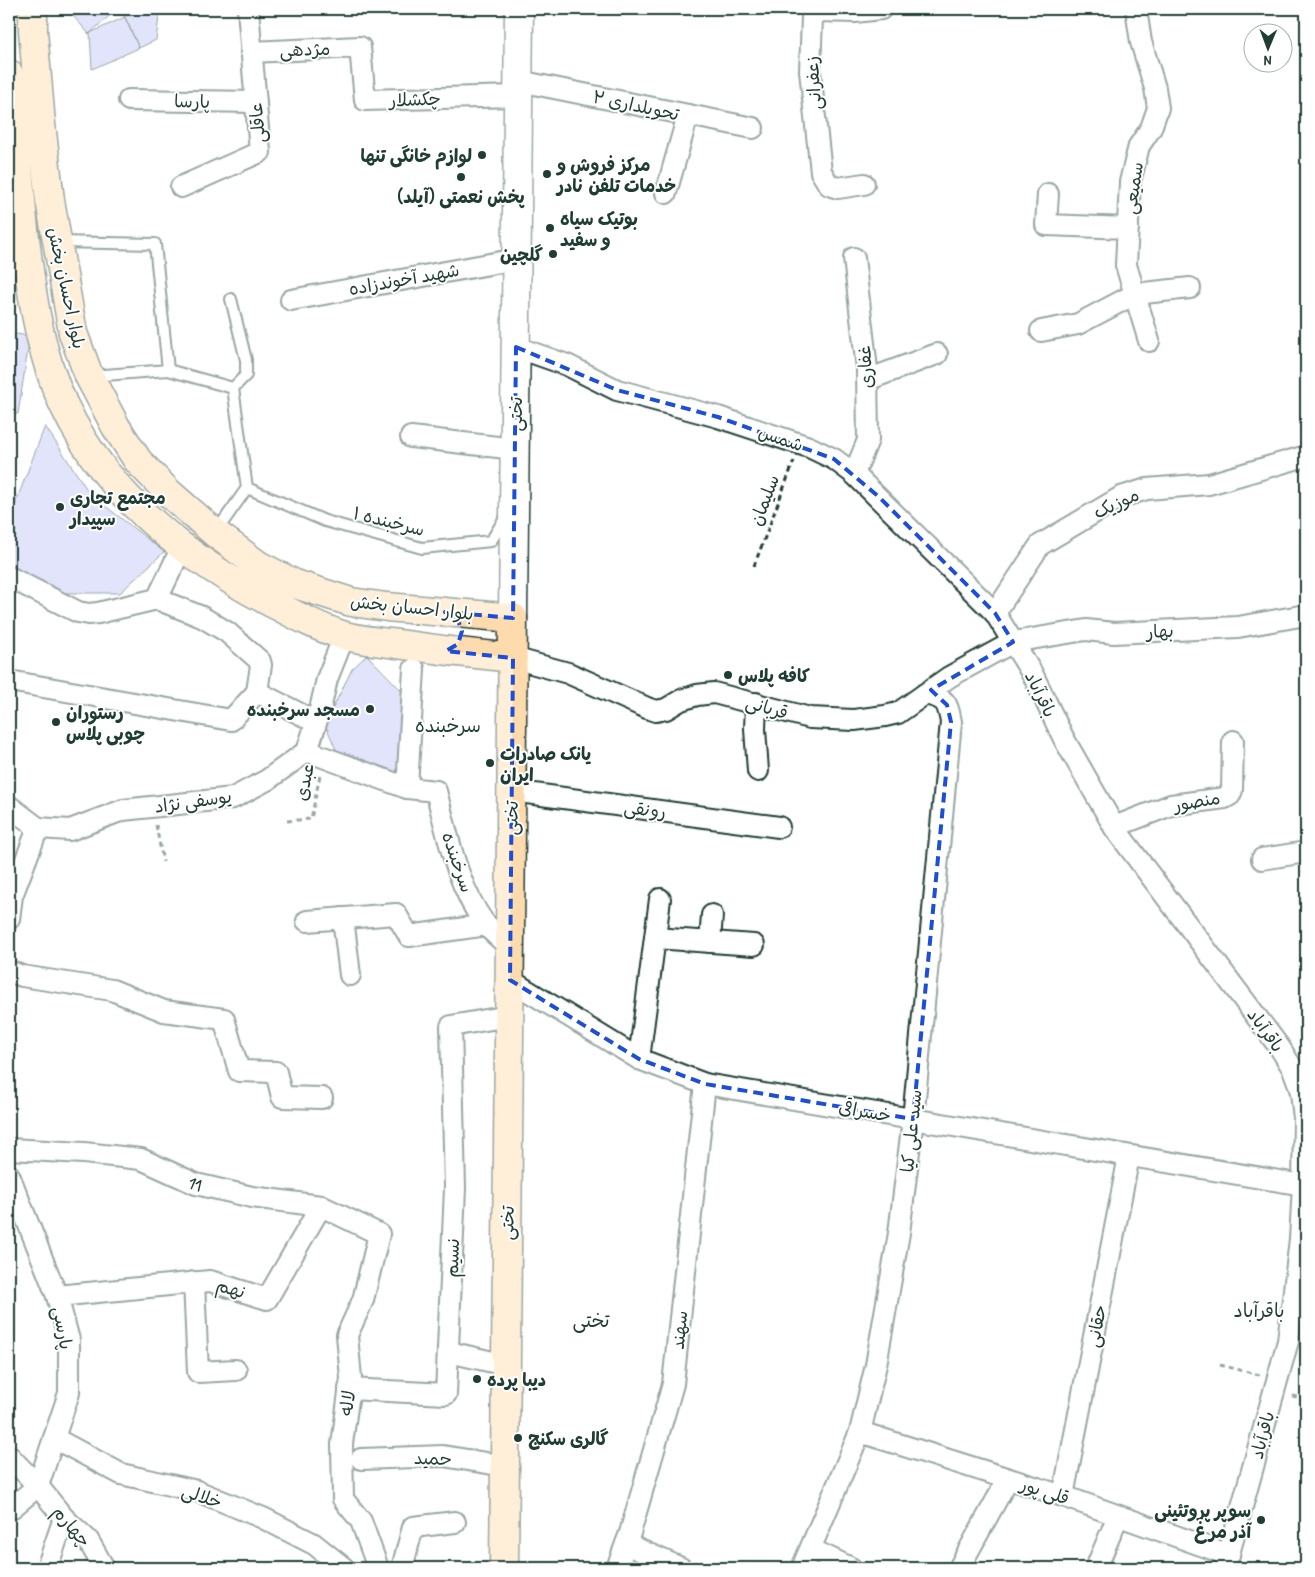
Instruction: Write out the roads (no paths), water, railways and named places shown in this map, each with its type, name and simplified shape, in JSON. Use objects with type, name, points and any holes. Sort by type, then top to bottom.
[{"type":"main road","name":"بلوار احسان بخش","points":[[33,9],[33,31],[41,124],[56,242],[73,333],[89,376],[116,427],[138,461],[169,493],[216,533],[258,565],[295,584],[324,595],[387,608],[513,618]]},
{"type":"main road","name":"تختی","points":[[504,1568],[519,9]]},
{"type":"main road","name":"بلوار احسان بخش","points":[[9,74],[29,282],[49,367],[65,411],[84,444],[104,471],[151,520],[182,547],[240,586],[296,616],[344,636],[369,641],[513,658]]},
{"type":"main road","points":[[445,612],[457,618],[462,631],[458,644],[446,651]]},
{"type":"street","name":"عاقلی","points":[[181,187],[260,152],[248,9]]},
{"type":"street","name":"زعفرانی","points":[[864,184],[838,188],[828,185],[821,172],[810,71],[812,16],[816,12],[855,12],[881,9]]},
{"type":"street","name":"سمیعی","points":[[1136,9],[1141,42],[1155,88],[1158,108],[1151,128],[1139,146],[1130,182],[1126,265],[1149,341]]},
{"type":"street","name":"مژدهی","points":[[252,52],[360,47]]},
{"type":"street","name":"چکشلار","points":[[360,47],[365,100],[518,88]]},
{"type":"street","name":"تحویلداری ۲","points":[[518,88],[688,115],[753,128]]},
{"type":"street","name":"پارسا","points":[[129,100],[256,102]]},
{"type":"street","points":[[666,193],[688,115]]},
{"type":"street","points":[[1048,194],[1046,225],[1128,228]]},
{"type":"street","name":"غفاری","points":[[854,258],[867,380],[868,440],[854,474]]},
{"type":"street","name":"شهید آخوندزاده","points":[[291,300],[517,259]]},
{"type":"street","points":[[1041,331],[1078,324],[1135,294],[1190,288]]},
{"type":"street","name":"شمس","points":[[516,347],[567,366],[617,390],[718,417],[801,444],[834,459],[854,474],[995,613]]},
{"type":"street","points":[[867,380],[937,354]]},
{"type":"street","points":[[411,437],[515,449]]},
{"type":"street","name":"موزیک","points":[[995,613],[1040,545],[1121,496],[1147,488],[1209,484],[1306,456]]},
{"type":"street","points":[[157,599],[182,547]]},
{"type":"street","points":[[9,577],[78,612],[88,614],[157,599],[202,617],[227,632],[260,661],[257,692],[231,720],[9,681]]},
{"type":"street","name":"باقرآباد","points":[[995,613],[1033,675],[1064,739],[1114,826],[1280,1048],[1302,1083],[1301,1093],[1304,1118],[1303,1240],[1288,1341],[1227,1562]]},
{"type":"street","name":"بهار","points":[[1013,642],[1086,630],[1114,633],[1238,626],[1306,615]]},
{"type":"street","points":[[315,754],[316,722],[327,679],[344,636]]},
{"type":"street","name":"قربانی","points":[[513,658],[568,673],[656,711],[666,709],[681,700],[714,693],[800,716],[854,720],[885,716],[898,712],[949,677],[1013,642]]},
{"type":"street","points":[[407,788],[414,669]]},
{"type":"street","points":[[257,692],[316,722]]},
{"type":"street","name":"سید علی کیا","points":[[802,1568],[860,1432],[876,1365],[898,1233],[913,1119],[951,722],[947,705],[939,698],[926,694]]},
{"type":"street","points":[[756,703],[755,729],[758,771]]},
{"type":"street","name":"منصور","points":[[1114,826],[1171,805],[1230,796],[1232,790],[1233,742]]},
{"type":"street","name":"سرخبنده","points":[[315,754],[407,788],[436,791],[457,868],[473,906],[486,926],[510,948]]},
{"type":"street","name":"یوسفی نژاد","points":[[38,828],[70,830],[122,810],[233,798],[315,754]]},
{"type":"street","name":"رونقی","points":[[512,791],[779,827]]},
{"type":"street","points":[[9,806],[38,828],[12,896],[9,918]]},
{"type":"street","points":[[1262,859],[1306,852]]},
{"type":"street","points":[[639,1059],[660,899]]},
{"type":"street","points":[[307,920],[396,914],[409,936],[486,926]]},
{"type":"street","points":[[710,942],[712,915]]},
{"type":"street","points":[[343,918],[350,975]]},
{"type":"street","points":[[655,938],[754,946]]},
{"type":"street","points":[[9,971],[22,976],[112,990],[164,1011],[224,1018],[239,1071],[276,1072],[282,1097],[322,1098]]},
{"type":"street","name":"خسراقی","points":[[510,980],[639,1059],[705,1084],[1303,1184]]},
{"type":"street","name":"نسیم","points":[[349,1389],[446,1394],[455,1188],[451,1026],[509,1016]]},
{"type":"street","name":"سهند","points":[[616,1568],[626,1544],[673,1384],[705,1084]]},
{"type":"street","name":"11","points":[[9,1149],[84,1153],[141,1160],[196,1184],[252,1198],[321,1206],[379,1234]]},
{"type":"street","name":"حقانی","points":[[1063,1496],[1129,1156]]},
{"type":"street","name":"پارسی","points":[[9,1175],[57,1296],[69,1340],[69,1393],[38,1486]]},
{"type":"street","name":"نهم","points":[[57,1296],[210,1281],[267,1299],[321,1206]]},
{"type":"street","name":"لاله","points":[[378,1568],[361,1521],[343,1499],[342,1444],[351,1378],[347,1335],[363,1300],[379,1234]]},
{"type":"street","points":[[194,1282],[198,1372],[236,1370]]},
{"type":"street","points":[[449,1352],[506,1365]]},
{"type":"street","name":"قلی پور","points":[[860,1432],[1063,1496],[1118,1516],[1227,1562]]},
{"type":"street","name":"خلالی","points":[[54,1438],[120,1474],[196,1492],[263,1518],[314,1544],[344,1568]]},
{"type":"street","name":"چهارم","points":[[9,1456],[38,1486],[64,1518],[88,1540],[104,1568]]},
{"type":"street","name":"حمید","points":[[361,1459],[443,1456],[505,1466]]},
{"type":"street","points":[[959,1568],[1008,1480]]},
{"type":"street","points":[[9,1510],[38,1486]]},
{"type":"street","points":[[1096,1568],[1118,1516]]},
{"type":"street","points":[[47,1568],[64,1518]]},
{"type":"street","points":[[402,1568],[413,1527],[456,1522]]},
{"type":"street","points":[[626,1544],[681,1568]]},
{"type":"street","points":[[811,1549],[851,1568]]},
{"type":"lane","points":[[56,242],[155,244],[168,370]]},
{"type":"lane","points":[[231,299],[246,360],[246,375],[233,388]]},
{"type":"lane","points":[[89,376],[168,370],[233,388]]},
{"type":"lane","points":[[216,533],[247,488],[233,388]]},
{"type":"lane","name":"سرخبنده ۱","points":[[247,488],[325,521],[422,548],[491,541],[514,503]]},
{"type":"place","name":"لوازم خانگی تنها","points":[[482,155]]},
{"type":"place","name":"مرکز فروش و خدمات تلفن نادر","points":[[547,174]]},
{"type":"place","name":"پخش نعمتی (آیلد)","points":[[461,177]]},
{"type":"place","name":"بوتیک سیاه و سفید","points":[[550,228]]},
{"type":"place","name":"گلچین","points":[[553,254]]},
{"type":"place","name":"مجتمع تجاری سپیدار","points":[[60,507]]},
{"type":"place","name":"کافه پلاس","points":[[728,675]]},
{"type":"place","name":"مسجد سرخبنده","points":[[370,709]]},
{"type":"place","name":"رستوران چوبی پلاس","points":[[56,722]]},
{"type":"place","name":"یانک صادرات ایران","points":[[490,763]]},
{"type":"place","name":"دیبا پرده","points":[[477,1379]]},
{"type":"place","name":"گالری سکنج","points":[[518,1438]]},
{"type":"place","name":"سوپر پروتئینی آذر مرغ","points":[[1261,1520]]},
{"type":"district","name":"سرخبنده","points":[[448,725]]},
{"type":"district","name":"باقرآباد","points":[[1259,1310]]},
{"type":"district","name":"تختی","points":[[591,1320]]}]
